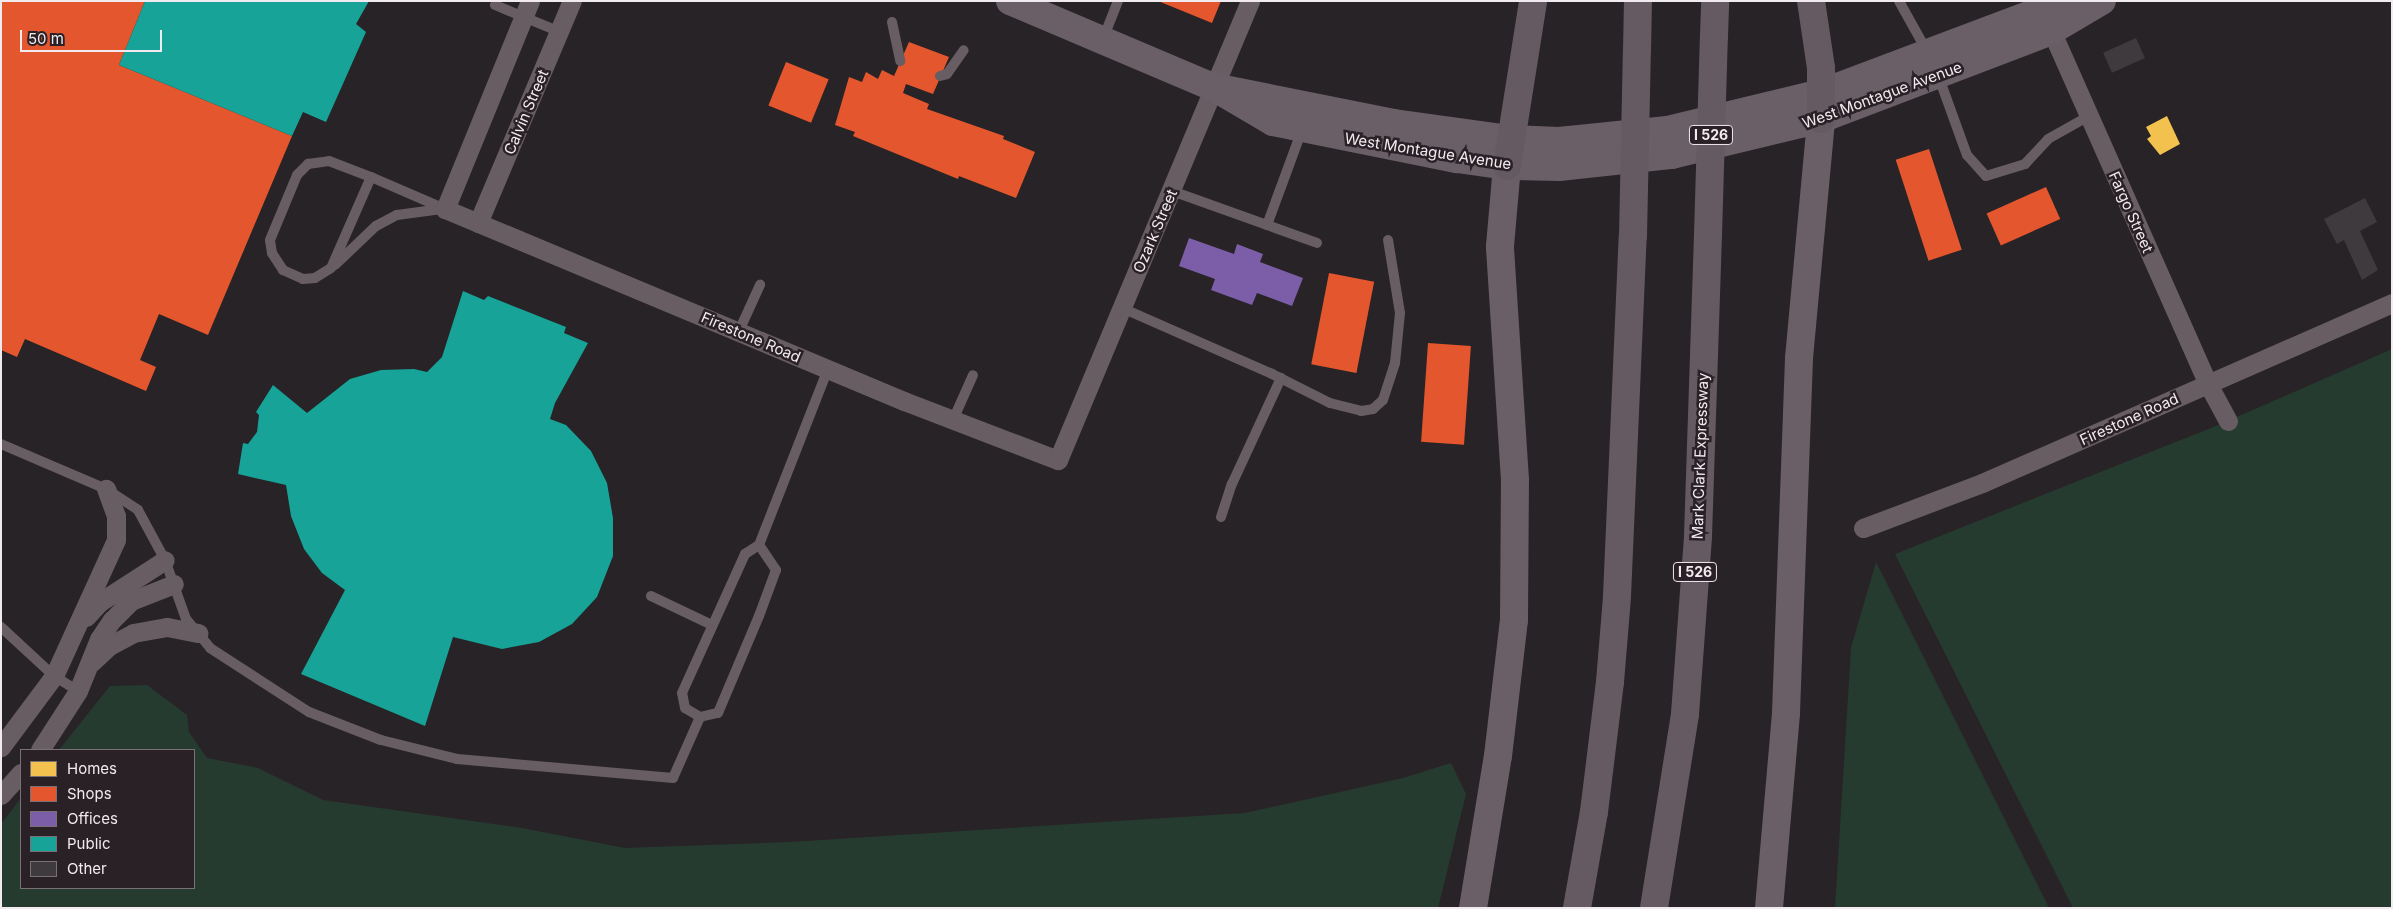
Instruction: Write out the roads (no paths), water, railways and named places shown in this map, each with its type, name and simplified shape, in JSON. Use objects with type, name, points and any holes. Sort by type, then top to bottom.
[{"type":"highway","points":[[1507,166],[1533,1]]},
{"type":"highway","points":[[1578,908],[1594,812],[1616,615],[1633,236],[1638,1]]},
{"type":"highway","name":"Mark Clark Expressway","points":[[1654,908],[1685,714],[1698,536],[1715,1]]},
{"type":"highway","points":[[1811,1],[1821,68],[1821,106]]},
{"type":"highway","points":[[1670,908],[1674,883],[1674,792]]},
{"type":"main road","name":"West Montague Avenue","points":[[1010,1],[1215,88],[1273,122],[1390,147],[1507,166],[1559,167],[1672,155],[1821,106],[1933,64],[2050,10],[2102,1]]},
{"type":"main road","name":"West Montague Avenue","points":[[1215,88],[1280,98],[1394,123],[1510,139],[1558,141],[1667,130],[1821,106]]},
{"type":"main road","points":[[1769,908],[1786,712],[1799,358],[1821,106]]},
{"type":"main road","points":[[1473,908],[1498,756],[1514,620],[1515,480],[1500,246],[1507,166]]},
{"type":"street","name":"Calvin Street","points":[[478,223],[572,1]]},
{"type":"street","name":"Ozark Street","points":[[1058,460],[1250,1]]},
{"type":"street","points":[[445,209],[527,9]]},
{"type":"street","name":"Fargo Street","points":[[2050,10],[2089,116],[2208,384],[2228,421]]},
{"type":"street","name":"Firestone Road","points":[[445,209],[828,369],[1058,460]]},
{"type":"street","name":"Firestone Road","points":[[1863,528],[1982,483],[2392,303]]},
{"type":"street","points":[[1,747],[54,676],[81,622],[116,540],[116,516],[106,489]]},
{"type":"street","points":[[81,622],[100,602],[165,560]]},
{"type":"street","points":[[41,749],[78,691],[99,639],[112,620],[132,601],[174,584]]},
{"type":"street","points":[[89,664],[108,646],[134,633],[167,627],[198,633]]},
{"type":"street","points":[[1,795],[20,774]]},
{"type":"lane","points":[[1102,40],[1118,1]]},
{"type":"lane","points":[[1899,1],[1933,64],[1967,155],[1986,176],[2025,164],[2048,139],[2089,116]]},
{"type":"lane","points":[[495,5],[527,9],[560,32]]},
{"type":"lane","points":[[892,22],[900,61]]},
{"type":"lane","points":[[940,76],[947,74],[964,50]]},
{"type":"lane","points":[[1267,225],[1302,129]]},
{"type":"lane","points":[[329,161],[372,177],[445,209],[396,215],[376,226],[331,268],[315,278],[303,278],[283,270],[272,254],[270,240],[297,175],[308,164],[329,161]]},
{"type":"lane","points":[[331,268],[372,177]]},
{"type":"lane","points":[[1172,191],[1317,243]]},
{"type":"lane","points":[[1122,308],[1281,378],[1330,403],[1361,411],[1373,409],[1383,400],[1395,363],[1400,313],[1388,240]]},
{"type":"lane","points":[[739,331],[760,285]]},
{"type":"lane","points":[[759,545],[776,570],[718,713],[700,717],[685,708],[682,693],[744,554],[759,545],[828,369]]},
{"type":"lane","points":[[953,420],[973,375]]},
{"type":"lane","points":[[1221,517],[1232,484],[1281,378]]},
{"type":"lane","points":[[1,444],[106,489],[138,510],[165,560],[186,619],[218,653],[309,712],[381,740],[457,759],[674,778],[700,717]]},
{"type":"lane","points":[[651,596],[712,625]]},
{"type":"lane","points":[[1,627],[54,676],[78,691]]}]
